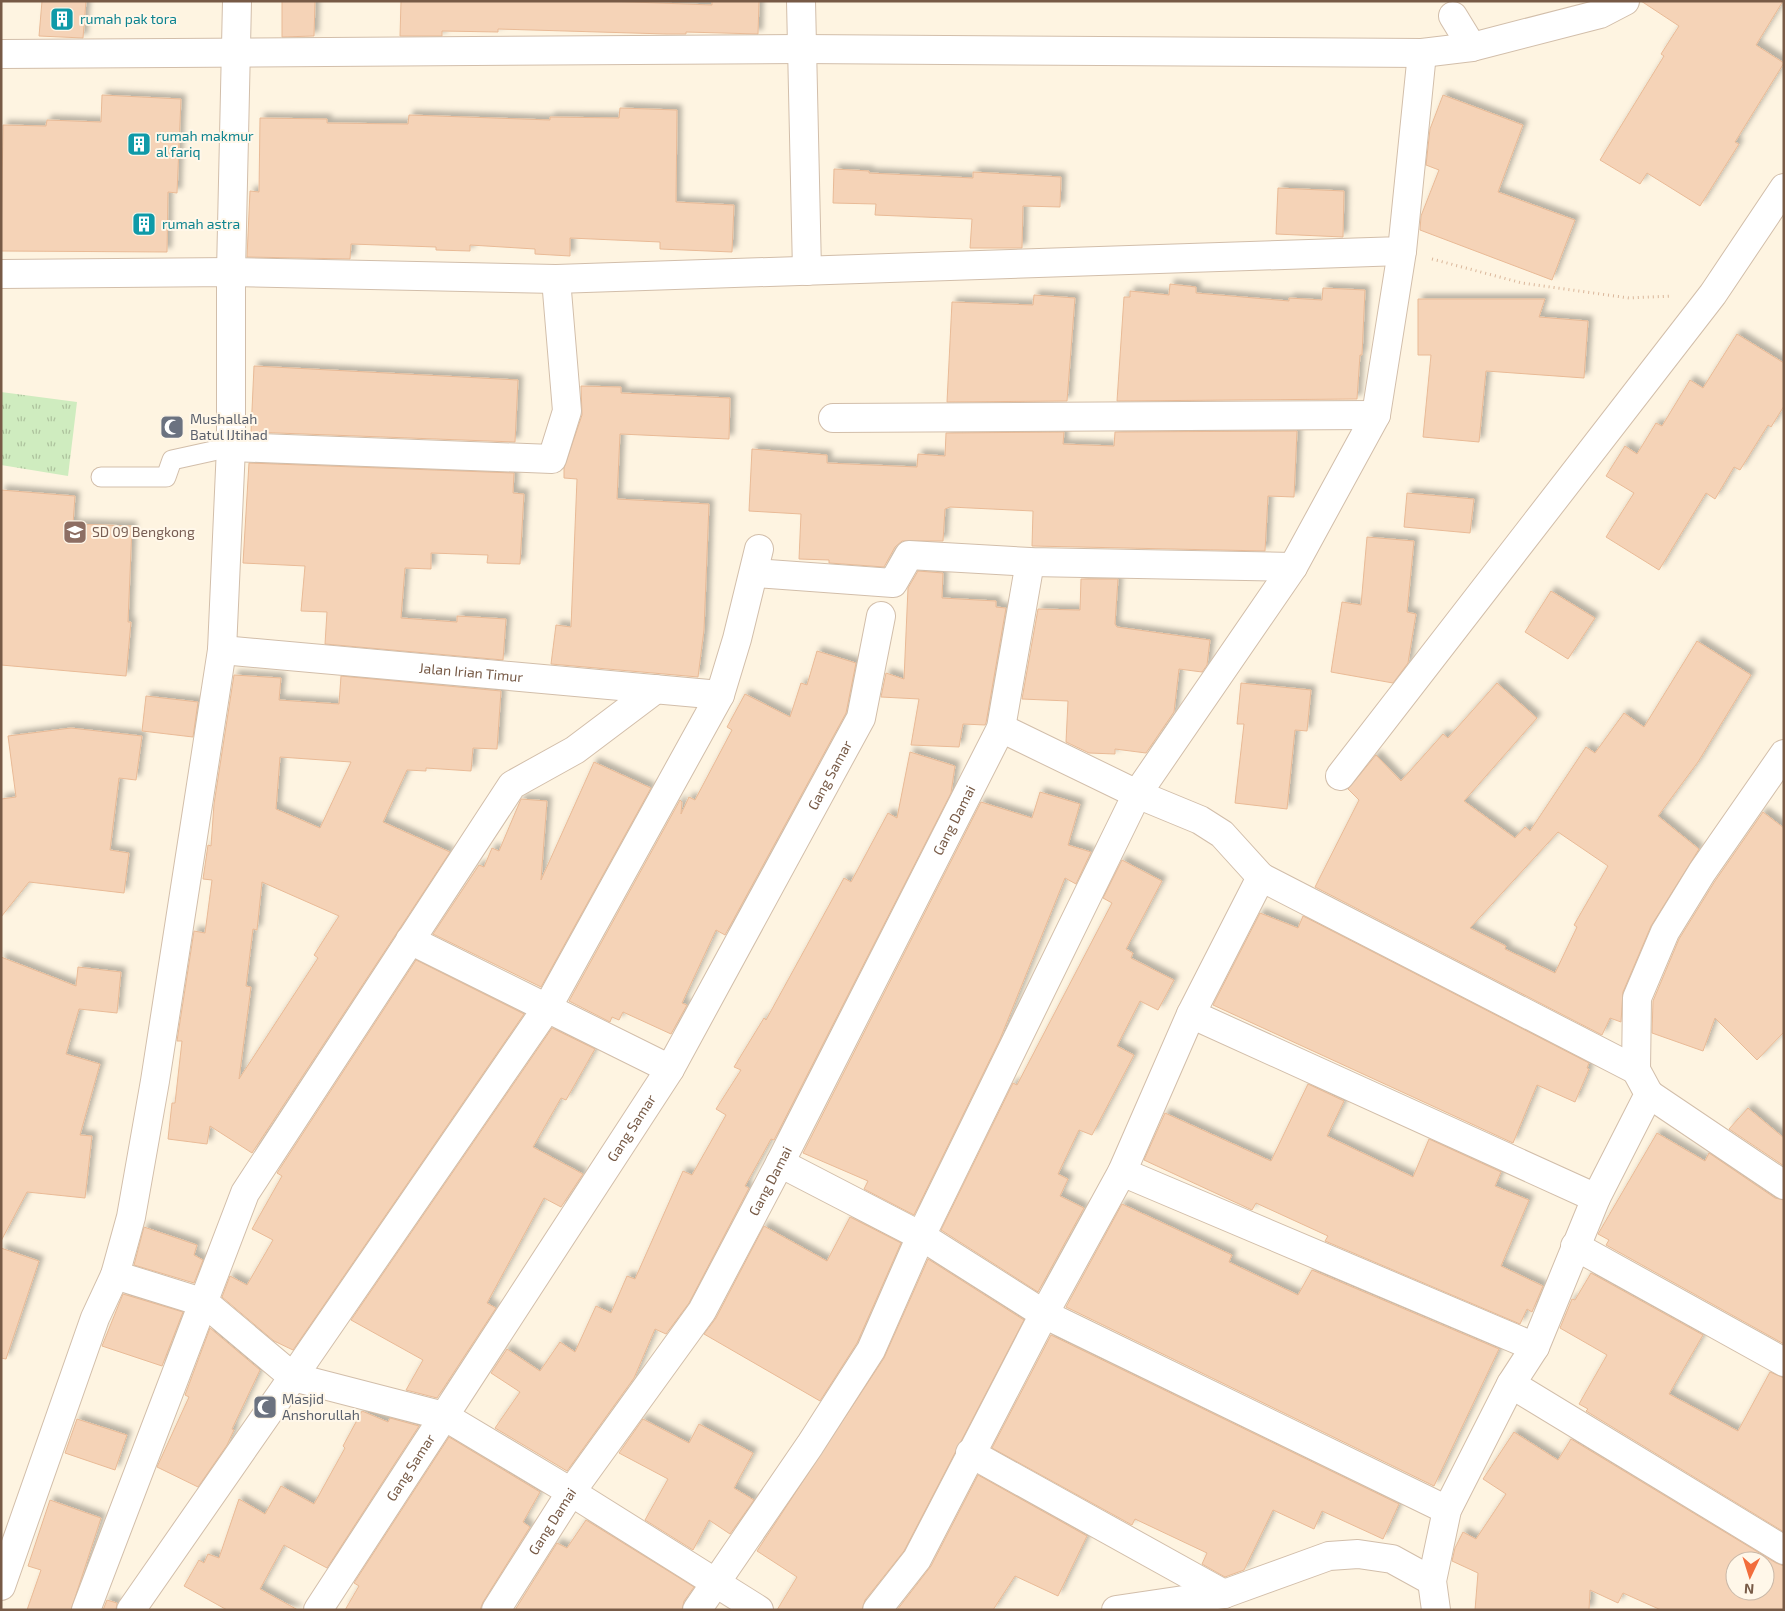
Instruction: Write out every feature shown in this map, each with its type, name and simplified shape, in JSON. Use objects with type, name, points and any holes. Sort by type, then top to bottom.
[{"type":"street","points":[[1,1586],[95,1318],[115,1275],[131,1216],[155,1081],[222,650],[232,447],[232,272],[237,1]]},
{"type":"street","points":[[801,1],[807,271]]},
{"type":"street","points":[[1,54],[801,49],[1422,54],[1472,47],[1600,14],[1625,1]]},
{"type":"street","points":[[1453,16],[1472,47]]},
{"type":"street","points":[[697,1610],[871,1350],[921,1236],[1137,794],[1294,567],[1376,414],[1402,251],[1422,54]]},
{"type":"street","points":[[1340,776],[1713,294],[1784,188]]},
{"type":"street","points":[[1,274],[232,272],[556,279],[1402,251]]},
{"type":"street","points":[[232,447],[552,459],[567,411],[556,279]]},
{"type":"street","points":[[833,418],[1376,414]]},
{"type":"street","points":[[131,1610],[294,1377],[547,1008],[720,695],[737,639],[756,561],[893,583],[909,555],[1030,562],[1294,567]]},
{"type":"street","name":"Gang Damai","points":[[496,1610],[571,1492],[702,1311],[780,1163],[1001,728],[1030,562]]},
{"type":"street","name":"Gang Samar","points":[[318,1610],[670,1069],[861,718],[880,616]]},
{"type":"street","name":"Jalan Irian Timur","points":[[222,650],[720,695]]},
{"type":"street","points":[[86,1610],[245,1193],[512,785],[575,750],[656,689]]},
{"type":"street","points":[[1001,728],[1137,794],[1200,820],[1215,830],[1261,876],[1636,1070]]},
{"type":"street","points":[[1784,754],[1702,872],[1665,932],[1637,998],[1636,1070],[1649,1094],[1784,1185]]},
{"type":"street","points":[[877,1610],[917,1559],[1044,1314],[1122,1172],[1191,1014],[1261,876]]},
{"type":"street","points":[[410,940],[670,1069]]},
{"type":"street","points":[[1191,1014],[1596,1198]]},
{"type":"street","points":[[1436,1610],[1432,1581],[1447,1510],[1510,1384],[1535,1347],[1596,1198],[1649,1094]]},
{"type":"street","points":[[780,1163],[921,1236],[1044,1314],[1447,1510]]},
{"type":"street","points":[[1122,1172],[1535,1347]]},
{"type":"street","points":[[1575,1246],[1784,1362]]},
{"type":"street","points":[[115,1275],[204,1303],[294,1377],[444,1416],[571,1492],[759,1610]]},
{"type":"street","points":[[1510,1384],[1784,1550]]},
{"type":"street","points":[[970,1454],[1224,1594]]},
{"type":"street","points":[[1116,1610],[1224,1594],[1328,1556],[1358,1554],[1392,1559],[1432,1581]]},
{"type":"lane","points":[[101,476],[166,477],[172,460],[232,447]]},
{"type":"path","points":[[1402,251],[1522,282],[1629,298],[1713,294]]},
{"type":"green space","points":[[1,392],[77,402],[68,476],[1,465]]},
{"type":"building","name":"rumah pak tora","points":[[42,1],[86,1],[83,38],[39,36]]},
{"type":"building","points":[[282,1],[315,1],[314,36],[282,37]]},
{"type":"building","points":[[401,1],[606,1],[712,5],[712,1],[759,1],[758,34],[686,32],[686,34],[666,34],[498,29],[498,32],[442,31],[442,36],[400,36]]},
{"type":"building","points":[[1641,1],[1783,1],[1756,45],[1784,63],[1735,142],[1739,144],[1700,206],[1647,173],[1640,184],[1600,160],[1664,56],[1661,54],[1679,26]]},
{"type":"building","points":[[102,95],[181,99],[177,193],[168,192],[167,252],[1,251],[3,125],[46,126],[47,120],[101,122]]},
{"type":"building","points":[[1443,95],[1523,125],[1498,192],[1575,220],[1552,280],[1420,230],[1421,216],[1439,170],[1426,165],[1430,129]]},
{"type":"building","points":[[620,108],[677,110],[676,202],[734,205],[732,252],[660,249],[660,242],[570,238],[570,256],[535,254],[535,249],[470,245],[470,251],[436,250],[436,247],[351,244],[350,259],[247,257],[250,191],[259,192],[260,118],[327,119],[327,123],[408,124],[409,115],[550,120],[550,117],[619,118]]},
{"type":"building","points":[[834,169],[869,171],[869,173],[973,178],[973,172],[1061,177],[1060,207],[1023,206],[1022,248],[970,248],[972,219],[875,215],[876,204],[833,203]]},
{"type":"building","points":[[1278,188],[1344,191],[1343,237],[1276,234]]},
{"type":"building","points":[[1170,284],[1196,287],[1196,293],[1289,301],[1289,298],[1322,300],[1323,288],[1365,290],[1362,355],[1360,355],[1357,399],[1117,401],[1124,297],[1130,297],[1130,291],[1169,295]]},
{"type":"building","points":[[1034,295],[1075,298],[1067,401],[947,402],[952,302],[1033,305]]},
{"type":"building","points":[[1418,299],[1545,299],[1539,317],[1588,321],[1584,378],[1486,371],[1479,442],[1423,437],[1431,355],[1418,355]]},
{"type":"building","points":[[1737,334],[1784,363],[1784,406],[1771,427],[1768,425],[1740,470],[1734,467],[1715,499],[1706,493],[1659,570],[1606,537],[1634,493],[1606,476],[1625,446],[1637,454],[1656,423],[1662,426],[1690,380],[1703,388]]},
{"type":"building","points":[[254,366],[518,380],[515,442],[251,432]]},
{"type":"building","points":[[581,386],[621,387],[621,393],[730,398],[729,439],[620,434],[617,499],[709,504],[704,630],[698,677],[551,664],[556,625],[571,627],[577,479],[564,478],[564,468],[582,415]]},
{"type":"building","points":[[1297,431],[1294,497],[1268,496],[1265,551],[1032,546],[1033,511],[950,507],[945,509],[943,541],[902,541],[895,547],[884,567],[829,563],[829,560],[799,559],[801,514],[749,511],[752,449],[827,455],[827,463],[917,467],[918,454],[945,456],[946,433],[1064,432],[1063,444],[1114,446],[1115,432]]},
{"type":"building","points":[[249,463],[514,473],[513,493],[524,494],[520,564],[487,563],[488,555],[431,553],[431,569],[405,568],[401,618],[457,622],[457,616],[506,619],[503,660],[325,644],[327,612],[301,611],[305,566],[243,563]]},
{"type":"building","points":[[1,490],[75,496],[73,524],[132,526],[128,622],[131,622],[126,676],[1,665]]},
{"type":"building","points":[[1407,493],[1474,499],[1470,533],[1404,527]]},
{"type":"building","points":[[1367,537],[1414,541],[1407,612],[1416,614],[1408,663],[1393,683],[1331,672],[1342,602],[1361,605]]},
{"type":"building","points":[[918,571],[943,573],[942,598],[996,601],[996,607],[1006,608],[986,723],[985,725],[963,724],[959,747],[911,745],[919,699],[881,697],[886,673],[904,679],[908,588]]},
{"type":"building","points":[[1081,579],[1118,579],[1115,624],[1117,627],[1210,640],[1207,665],[1202,672],[1179,669],[1174,712],[1146,753],[1115,749],[1115,754],[1089,753],[1066,742],[1068,701],[1022,699],[1038,609],[1080,610]]},
{"type":"building","points":[[1551,591],[1595,618],[1568,659],[1525,632]]},
{"type":"building","points":[[1697,641],[1751,675],[1698,762],[1658,816],[1699,849],[1651,926],[1623,992],[1621,1022],[1610,1018],[1602,1035],[1315,887],[1359,800],[1348,789],[1376,755],[1401,781],[1443,734],[1448,738],[1497,683],[1537,718],[1464,801],[1515,838],[1525,827],[1530,831],[1586,747],[1595,753],[1624,713],[1644,727]],"holes":[[[1558,832],[1608,866],[1574,925],[1577,927],[1555,973],[1505,949],[1506,946],[1470,928]]]},
{"type":"building","points":[[817,651],[856,663],[846,713],[725,935],[716,930],[682,1003],[687,1005],[671,1034],[623,1012],[619,1020],[612,1017],[610,1022],[569,1001],[680,800],[682,802],[681,814],[689,797],[695,800],[732,730],[727,727],[745,694],[790,717],[801,683],[807,685]]},
{"type":"building","points":[[234,675],[281,678],[279,700],[339,704],[341,676],[501,691],[497,749],[473,748],[471,771],[426,768],[426,771],[407,770],[383,822],[450,852],[252,1153],[210,1126],[207,1144],[168,1139],[172,1103],[175,1103],[182,1041],[177,1041],[194,931],[205,933],[212,880],[203,879],[208,845],[211,846],[214,804]],"holes":[[[280,757],[351,762],[320,828],[276,809]],[[262,882],[339,916],[314,955],[318,958],[239,1079],[251,987],[246,986],[253,929],[257,930]]]},
{"type":"building","points":[[1241,683],[1311,690],[1307,731],[1295,730],[1287,809],[1235,803],[1244,724],[1237,724]]},
{"type":"building","points":[[146,696],[198,702],[193,737],[142,731]]},
{"type":"building","points":[[71,728],[142,736],[136,780],[119,778],[110,850],[129,853],[124,893],[29,882],[1,917],[1,799],[16,797],[8,736]]},
{"type":"building","points":[[910,752],[955,766],[951,793],[774,1140],[771,1139],[745,1186],[749,1188],[689,1303],[666,1334],[655,1329],[634,1378],[567,1471],[495,1428],[520,1392],[491,1373],[507,1349],[540,1371],[560,1342],[575,1352],[596,1306],[611,1313],[627,1276],[635,1279],[683,1171],[692,1175],[726,1115],[716,1109],[741,1070],[734,1067],[764,1018],[766,1020],[844,878],[851,882],[888,813],[897,818]]},
{"type":"building","points":[[594,762],[651,788],[541,987],[433,934],[479,865],[484,867],[492,848],[499,851],[521,799],[547,801],[541,880]]},
{"type":"building","points":[[1040,792],[1080,804],[1068,845],[1091,852],[1076,884],[1065,878],[1000,1039],[914,1215],[864,1189],[868,1181],[803,1153],[981,802],[1032,818]]},
{"type":"building","points":[[1763,812],[1784,828],[1784,1032],[1757,1060],[1715,1018],[1703,1051],[1652,1033],[1653,1001],[1679,939],[1715,881]]},
{"type":"building","points":[[1122,860],[1162,881],[1126,949],[1133,953],[1131,958],[1174,980],[1158,1010],[1140,1001],[1117,1046],[1134,1055],[1092,1135],[1079,1130],[1058,1174],[1068,1179],[1060,1196],[1084,1208],[1038,1292],[941,1230],[1013,1083],[1017,1085],[1112,903],[1103,898]]},
{"type":"building","points":[[1260,913],[1298,928],[1303,916],[1589,1063],[1587,1068],[1589,1069],[1575,1102],[1537,1085],[1513,1143],[1213,1005]]},
{"type":"building","points":[[1,957],[76,986],[78,967],[121,972],[117,1013],[79,1009],[66,1054],[100,1064],[80,1135],[92,1136],[85,1198],[27,1192],[1,1241]]},
{"type":"building","points":[[416,960],[524,1014],[293,1350],[274,1341],[222,1297],[230,1276],[247,1285],[273,1240],[252,1229],[282,1176],[277,1173]]},
{"type":"building","points":[[552,1028],[595,1049],[566,1100],[561,1098],[533,1147],[583,1174],[561,1207],[544,1198],[487,1303],[496,1308],[437,1398],[406,1390],[423,1360],[351,1320]]},
{"type":"building","points":[[1308,1084],[1344,1101],[1327,1136],[1413,1177],[1429,1139],[1501,1172],[1495,1186],[1529,1200],[1501,1266],[1543,1286],[1532,1312],[1527,1309],[1520,1324],[1325,1241],[1328,1236],[1256,1203],[1252,1210],[1144,1160],[1165,1113],[1271,1161]]},
{"type":"building","points":[[1748,1108],[1784,1138],[1784,1166],[1729,1129]]},
{"type":"building","points":[[1657,1133],[1705,1161],[1709,1153],[1775,1198],[1784,1200],[1784,1344],[1606,1245],[1609,1240],[1598,1234]]},
{"type":"building","points":[[1122,1204],[1232,1255],[1229,1262],[1298,1295],[1312,1270],[1499,1349],[1434,1486],[1066,1307]]},
{"type":"building","points":[[850,1217],[901,1243],[857,1343],[820,1401],[704,1334],[716,1318],[764,1226],[827,1261]]},
{"type":"building","points":[[144,1227],[197,1245],[194,1255],[203,1260],[194,1283],[134,1265]]},
{"type":"building","points":[[1,1248],[39,1261],[6,1359],[1,1358]]},
{"type":"building","points":[[928,1259],[1024,1320],[904,1551],[865,1600],[862,1610],[777,1610],[797,1577],[757,1551],[884,1358]]},
{"type":"building","points":[[1591,1273],[1703,1335],[1669,1394],[1738,1431],[1770,1372],[1784,1378],[1784,1532],[1586,1411],[1588,1409],[1579,1404],[1607,1355],[1560,1328],[1572,1299],[1575,1300]]},
{"type":"building","points":[[123,1294],[183,1312],[162,1366],[102,1346]]},
{"type":"building","points":[[210,1328],[260,1370],[232,1429],[234,1430],[227,1445],[198,1487],[157,1467],[189,1397],[185,1395]]},
{"type":"building","points":[[1051,1335],[1399,1504],[1383,1539],[1322,1511],[1314,1529],[1273,1510],[1244,1570],[1225,1577],[1202,1564],[1207,1553],[1135,1519],[1132,1525],[992,1448]]},
{"type":"building","points":[[362,1411],[388,1422],[390,1418],[419,1426],[327,1568],[284,1545],[260,1589],[298,1610],[227,1610],[184,1586],[199,1560],[204,1563],[208,1554],[219,1558],[239,1499],[265,1514],[281,1486],[314,1504],[345,1448],[343,1446]]},
{"type":"building","points":[[77,1419],[127,1435],[115,1470],[65,1453]]},
{"type":"building","points":[[643,1419],[689,1443],[699,1424],[753,1453],[734,1488],[754,1500],[730,1534],[709,1520],[693,1550],[645,1520],[668,1479],[619,1453]]},
{"type":"building","points":[[1514,1432],[1558,1460],[1571,1439],[1756,1551],[1725,1551],[1725,1601],[1775,1601],[1775,1562],[1784,1566],[1784,1610],[1661,1610],[1623,1593],[1618,1603],[1590,1590],[1589,1610],[1475,1610],[1478,1573],[1452,1561],[1455,1548],[1463,1532],[1476,1539],[1506,1494],[1483,1479]]},
{"type":"building","points":[[449,1437],[540,1492],[523,1522],[530,1527],[483,1602],[480,1610],[345,1610],[359,1586],[354,1583]]},
{"type":"building","points":[[978,1475],[1087,1536],[1058,1596],[1015,1576],[993,1610],[897,1610],[931,1566]]},
{"type":"building","points":[[50,1500],[101,1518],[71,1610],[27,1610],[41,1570],[28,1566]]},
{"type":"building","points":[[586,1520],[694,1587],[684,1601],[682,1610],[515,1610],[557,1543],[567,1548]]},
{"type":"building","points":[[107,1600],[117,1603],[116,1610],[103,1610]]},
{"type":"place","name":"rumah pak tora","points":[[62,19]]},
{"type":"place","name":"rumah makmur al fariq","points":[[139,144]]},
{"type":"place","name":"rumah astra","points":[[144,224]]},
{"type":"place","name":"Mushallah Batul IJtihad","points":[[172,427]]},
{"type":"place","name":"SD 09 Bengkong","points":[[75,532]]},
{"type":"place","name":"Masjid Anshorullah","points":[[265,1407]]}]
